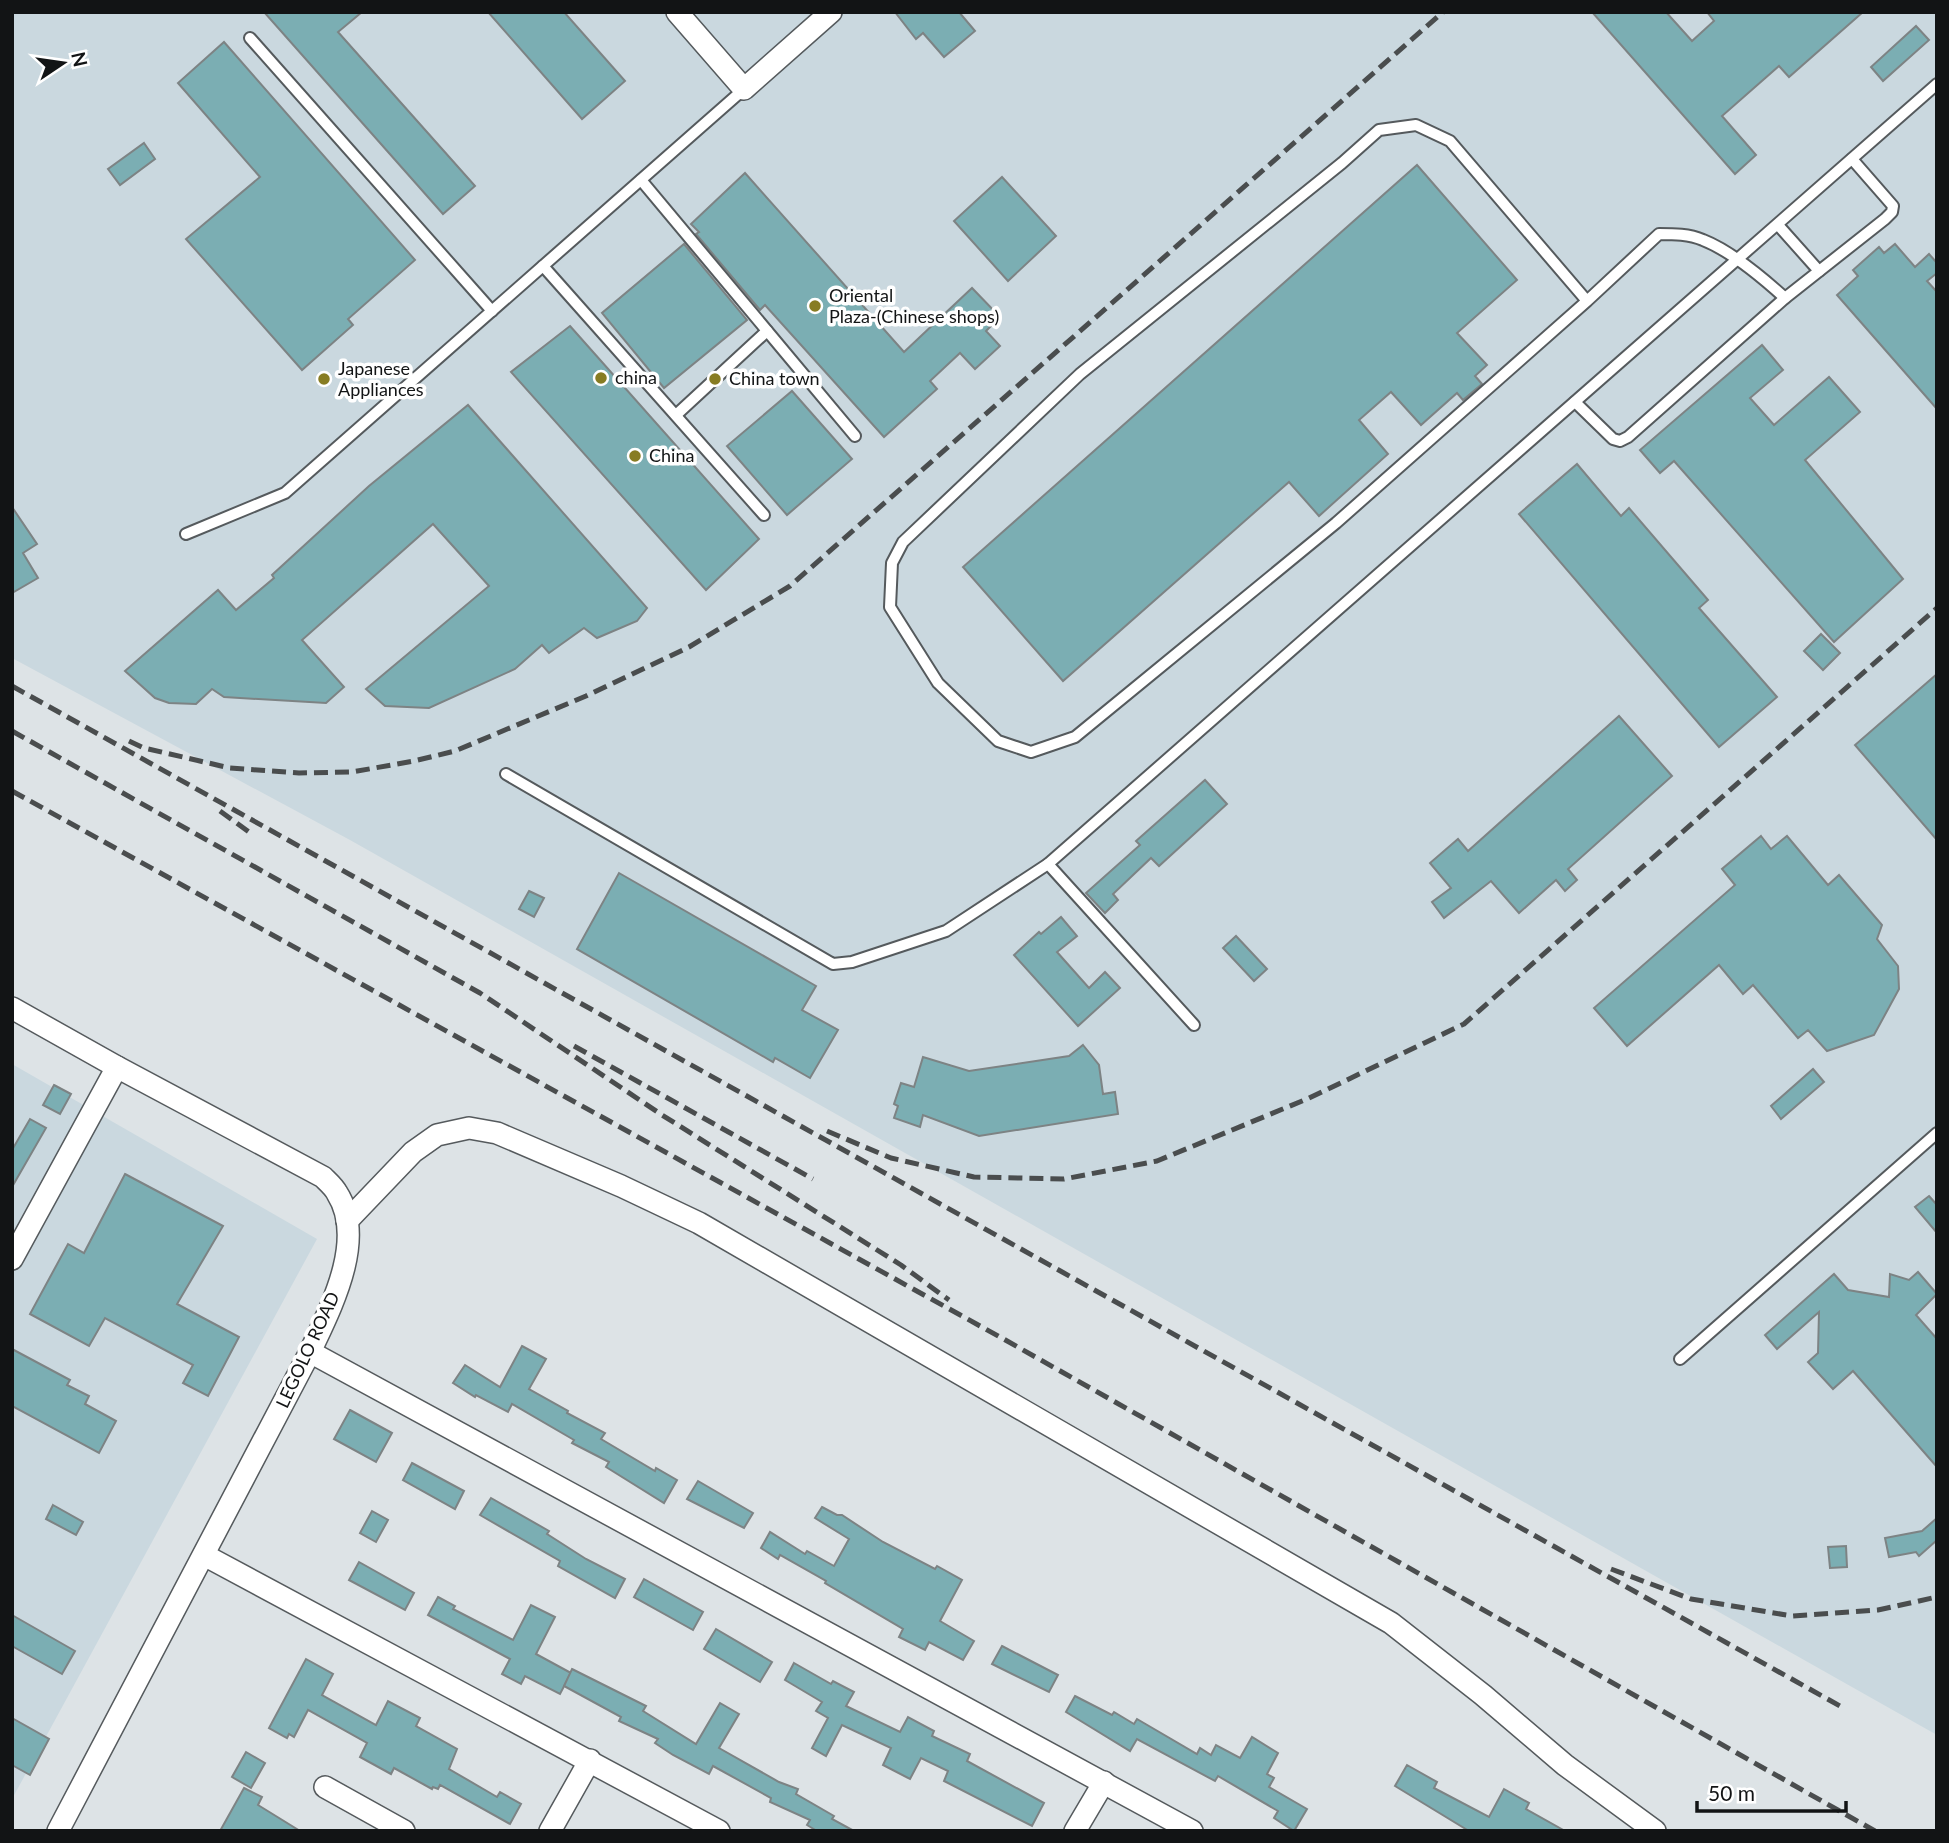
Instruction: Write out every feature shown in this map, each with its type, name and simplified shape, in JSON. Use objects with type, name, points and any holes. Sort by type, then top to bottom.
[{"type":"street","points":[[677,12],[744,89],[831,12]]},
{"type":"street","name":"LEGOLO ROAD","points":[[12,1007],[117,1067],[323,1177],[338,1194],[347,1221],[348,1253],[335,1299],[310,1352],[58,1831]]},
{"type":"street","points":[[12,1259],[117,1067]]},
{"type":"street","points":[[347,1221],[414,1152],[437,1135],[469,1128],[497,1133],[621,1186],[699,1223],[1391,1623],[1566,1765],[1655,1831]]},
{"type":"street","points":[[310,1352],[1192,1831]]},
{"type":"street","points":[[205,1555],[590,1760],[691,1824],[719,1831]]},
{"type":"street","points":[[550,1831],[590,1760]]},
{"type":"street","points":[[1075,1831],[1104,1782]]},
{"type":"street","points":[[325,1787],[404,1831]]},
{"type":"lane","points":[[250,38],[492,312]]},
{"type":"lane","points":[[506,774],[833,964],[852,962],[946,931],[1048,864],[1937,84]]},
{"type":"lane","points":[[186,534],[285,493],[744,89]]},
{"type":"lane","points":[[1587,301],[1450,141],[1416,125],[1379,130],[1342,163],[1080,374],[902,542],[892,563],[890,607],[938,683],[998,741],[1031,752],[1075,737],[1336,523],[1587,301],[1659,234],[1684,234],[1705,240],[1738,260],[1786,298]]},
{"type":"lane","points":[[1575,402],[1613,439],[1620,441],[1628,437],[1786,298],[1892,212],[1893,206],[1852,159]]},
{"type":"lane","points":[[641,180],[855,436]]},
{"type":"lane","points":[[1778,225],[1819,271]]},
{"type":"lane","points":[[543,265],[764,515]]},
{"type":"lane","points":[[676,415],[767,331]]},
{"type":"lane","points":[[1048,864],[1194,1025]]},
{"type":"lane","points":[[1680,1359],[1937,1133]]},
{"type":"shaded area","points":[[12,12],[1937,12],[1937,1735],[350,840],[12,658]]},
{"type":"shaded area","points":[[12,1064],[317,1239],[12,1799]]},
{"type":"building","points":[[264,12],[362,12],[338,32],[475,186],[443,214]]},
{"type":"building","points":[[488,12],[564,12],[625,81],[582,119]]},
{"type":"building","points":[[895,12],[959,12],[975,31],[944,57],[923,33],[916,39]]},
{"type":"building","points":[[1592,12],[1666,12],[1692,41],[1714,21],[1707,12],[1863,12],[1789,77],[1779,66],[1722,116],[1756,155],[1735,174]]},
{"type":"building","points":[[1916,26],[1929,40],[1883,81],[1871,67]]},
{"type":"building","points":[[224,42],[415,260],[348,319],[353,325],[302,370],[186,239],[260,177],[178,83]]},
{"type":"building","points":[[144,143],[155,159],[120,185],[108,169]]},
{"type":"building","points":[[1417,165],[1517,280],[1457,333],[1487,365],[1475,376],[1482,384],[1463,400],[1457,393],[1421,425],[1391,392],[1359,420],[1388,454],[1319,516],[1289,482],[1063,681],[963,567]]},
{"type":"building","name":"Oriental Plaza-(Chinese shops)","points":[[745,173],[904,352],[972,288],[1000,317],[986,331],[1000,346],[975,369],[960,353],[930,381],[937,389],[884,437],[765,305],[760,310],[696,234],[699,232],[691,224]]},
{"type":"building","points":[[1002,177],[1056,236],[1008,281],[954,221]]},
{"type":"building","name":"China","points":[[684,244],[747,320],[664,388],[602,313]]},
{"type":"building","points":[[1895,244],[1915,267],[1929,254],[1937,263],[1937,273],[1927,281],[1937,292],[1937,409],[1837,295],[1858,276],[1853,270],[1879,247],[1884,253]]},
{"type":"building","name":"China","points":[[570,326],[759,539],[706,590],[511,372]]},
{"type":"building","points":[[1762,345],[1783,370],[1750,398],[1774,425],[1829,377],[1860,412],[1805,460],[1903,579],[1834,642],[1674,461],[1660,473],[1640,450]]},
{"type":"building","name":"China","points":[[792,391],[852,459],[787,515],[727,446]]},
{"type":"building","points":[[468,405],[647,608],[637,621],[597,638],[584,628],[549,653],[542,645],[515,669],[429,708],[385,706],[366,689],[489,586],[433,524],[302,640],[344,687],[326,703],[224,697],[212,689],[196,704],[169,703],[155,698],[125,671],[218,590],[236,610],[274,578],[272,575],[369,486]]},
{"type":"building","points":[[1577,464],[1621,516],[1629,508],[1708,600],[1699,608],[1777,697],[1719,747],[1519,514]]},
{"type":"building","points":[[12,507],[37,544],[23,553],[38,578],[12,593]]},
{"type":"building","points":[[1821,634],[1840,653],[1823,670],[1804,651]]},
{"type":"building","points":[[1937,674],[1937,840],[1855,745]]},
{"type":"building","points":[[1619,716],[1672,776],[1568,869],[1577,880],[1565,891],[1556,880],[1519,913],[1491,881],[1444,918],[1432,902],[1451,888],[1430,863],[1458,839],[1468,851]]},
{"type":"building","points":[[1205,780],[1227,804],[1159,866],[1151,858],[1113,894],[1118,900],[1105,913],[1086,893],[1140,845],[1136,841]]},
{"type":"building","points":[[1761,836],[1771,849],[1787,836],[1828,885],[1839,875],[1882,925],[1877,939],[1898,966],[1899,989],[1874,1035],[1827,1051],[1808,1030],[1798,1038],[1753,985],[1743,994],[1719,965],[1627,1046],[1594,1008],[1735,885],[1722,869]]},
{"type":"building","points":[[619,873],[816,986],[802,1010],[838,1030],[810,1078],[775,1058],[773,1062],[577,949]]},
{"type":"building","points":[[529,891],[544,898],[534,917],[519,909]]},
{"type":"building","points":[[1061,917],[1077,936],[1057,952],[1089,988],[1105,972],[1120,988],[1078,1026],[1014,955],[1039,932],[1041,934]]},
{"type":"building","points":[[1236,936],[1267,969],[1254,981],[1223,948]]},
{"type":"building","points":[[1083,1045],[1099,1065],[1103,1094],[1115,1092],[1118,1114],[979,1136],[923,1115],[920,1127],[894,1118],[898,1106],[894,1104],[901,1083],[914,1087],[923,1057],[969,1071],[1069,1056]]},
{"type":"building","points":[[1813,1069],[1824,1082],[1781,1119],[1771,1106]]},
{"type":"building","points":[[54,1085],[71,1094],[60,1114],[43,1105]]},
{"type":"building","points":[[30,1119],[46,1128],[12,1187],[12,1150]]},
{"type":"building","points":[[125,1174],[223,1226],[177,1304],[239,1337],[208,1396],[183,1383],[193,1365],[105,1318],[89,1346],[30,1314],[68,1244],[84,1253]]},
{"type":"building","points":[[1929,1196],[1937,1205],[1937,1233],[1915,1207]]},
{"type":"building","points":[[1918,1272],[1937,1294],[1916,1315],[1937,1339],[1937,1467],[1853,1371],[1833,1389],[1808,1362],[1818,1353],[1819,1312],[1777,1349],[1765,1335],[1834,1274],[1848,1290],[1889,1297],[1890,1274],[1909,1280]]},
{"type":"building","points":[[522,1346],[546,1359],[529,1389],[605,1433],[601,1439],[655,1471],[656,1468],[677,1480],[664,1503],[606,1467],[609,1462],[572,1443],[574,1440],[512,1404],[508,1412],[476,1395],[475,1397],[453,1383],[465,1365],[500,1387]]},
{"type":"building","points":[[12,1349],[70,1380],[67,1385],[89,1396],[85,1404],[116,1421],[99,1453],[12,1406]]},
{"type":"building","points":[[350,1410],[392,1433],[376,1462],[334,1439]]},
{"type":"building","points":[[412,1463],[464,1491],[455,1509],[403,1480]]},
{"type":"building","points":[[698,1481],[753,1513],[744,1528],[687,1499]]},
{"type":"building","points":[[491,1498],[549,1531],[547,1534],[586,1559],[625,1579],[615,1598],[558,1566],[560,1561],[480,1515]]},
{"type":"building","points":[[53,1505],[83,1522],[76,1535],[46,1519]]},
{"type":"building","points":[[822,1507],[842,1515],[883,1542],[962,1580],[940,1621],[974,1641],[963,1660],[929,1642],[925,1650],[899,1637],[903,1629],[825,1583],[826,1581],[780,1555],[778,1559],[761,1548],[770,1532],[805,1554],[807,1551],[834,1566],[849,1539],[815,1518]]},
{"type":"building","points":[[372,1511],[388,1520],[376,1542],[360,1533]]},
{"type":"building","points":[[1937,1518],[1937,1540],[1919,1556],[1916,1552],[1889,1557],[1885,1538],[1922,1531]]},
{"type":"building","points":[[1846,1546],[1847,1567],[1830,1568],[1828,1547]]},
{"type":"building","points":[[359,1562],[414,1593],[405,1610],[349,1580]]},
{"type":"building","points":[[644,1579],[703,1612],[693,1630],[634,1597]]},
{"type":"building","points":[[438,1597],[455,1606],[453,1609],[513,1640],[531,1605],[555,1617],[536,1654],[571,1673],[560,1694],[525,1676],[521,1684],[502,1674],[510,1659],[428,1615]]},
{"type":"building","points":[[12,1615],[75,1651],[62,1674],[12,1646]]},
{"type":"building","points":[[716,1629],[772,1662],[760,1682],[704,1649]]},
{"type":"building","points":[[1002,1646],[1058,1675],[1049,1692],[992,1664]]},
{"type":"building","points":[[306,1659],[333,1674],[322,1695],[376,1725],[388,1701],[420,1718],[416,1726],[457,1749],[449,1769],[497,1797],[500,1792],[521,1804],[510,1824],[440,1785],[438,1789],[432,1789],[394,1768],[391,1774],[360,1757],[367,1743],[308,1710],[294,1737],[289,1734],[287,1738],[269,1728]]},
{"type":"building","points":[[794,1663],[831,1684],[833,1681],[854,1692],[846,1706],[900,1732],[908,1717],[934,1731],[932,1736],[970,1754],[967,1761],[1044,1803],[1032,1826],[944,1781],[948,1771],[921,1758],[910,1779],[883,1765],[891,1748],[842,1725],[826,1756],[812,1748],[828,1718],[816,1711],[822,1702],[785,1680]]},
{"type":"building","points":[[572,1669],[646,1706],[643,1711],[696,1744],[720,1703],[739,1714],[719,1748],[779,1782],[798,1789],[796,1794],[854,1831],[817,1831],[807,1825],[810,1820],[770,1802],[771,1798],[713,1766],[709,1774],[673,1755],[655,1743],[658,1739],[619,1721],[621,1717],[564,1686]]},
{"type":"building","points":[[1075,1696],[1112,1715],[1114,1712],[1134,1724],[1137,1719],[1197,1754],[1200,1748],[1211,1755],[1216,1745],[1240,1758],[1252,1737],[1278,1753],[1267,1774],[1274,1778],[1269,1787],[1307,1809],[1294,1831],[1274,1818],[1278,1811],[1218,1776],[1215,1781],[1137,1739],[1130,1751],[1066,1712]]},
{"type":"building","points":[[12,1718],[49,1739],[30,1775],[12,1765]]},
{"type":"building","points":[[246,1752],[265,1763],[251,1788],[232,1777]]},
{"type":"building","points":[[1407,1765],[1437,1782],[1434,1788],[1489,1817],[1504,1789],[1529,1803],[1526,1809],[1565,1831],[1469,1831],[1395,1786]]},
{"type":"building","points":[[244,1788],[262,1797],[258,1805],[300,1831],[220,1831]]},
{"type":"railway","points":[[129,741],[144,748],[230,768],[299,773],[352,772],[455,751],[586,696],[689,647],[790,586],[1443,12]]},
{"type":"railway","points":[[827,1131],[891,1158],[974,1177],[1064,1179],[1157,1161],[1307,1099],[1464,1024],[1937,608]]},
{"type":"railway","points":[[12,686],[1840,1706]]},
{"type":"railway","points":[[12,731],[480,993],[662,1115],[901,1265],[949,1300]]},
{"type":"railway","points":[[12,791],[1000,1337],[1875,1831]]},
{"type":"railway","points":[[220,811],[253,835]]},
{"type":"railway","points":[[574,1046],[813,1179]]},
{"type":"railway","points":[[1611,1569],[1691,1599],[1792,1616],[1878,1610],[1937,1597]]},
{"type":"place","name":"Oriental Plaza-(Chinese shops)","points":[[815,306]]},
{"type":"place","name":"china","points":[[601,378]]},
{"type":"place","name":"Japanese Appliances","points":[[324,379]]},
{"type":"place","name":"China town","points":[[715,379]]},
{"type":"place","name":"China","points":[[635,456]]}]
